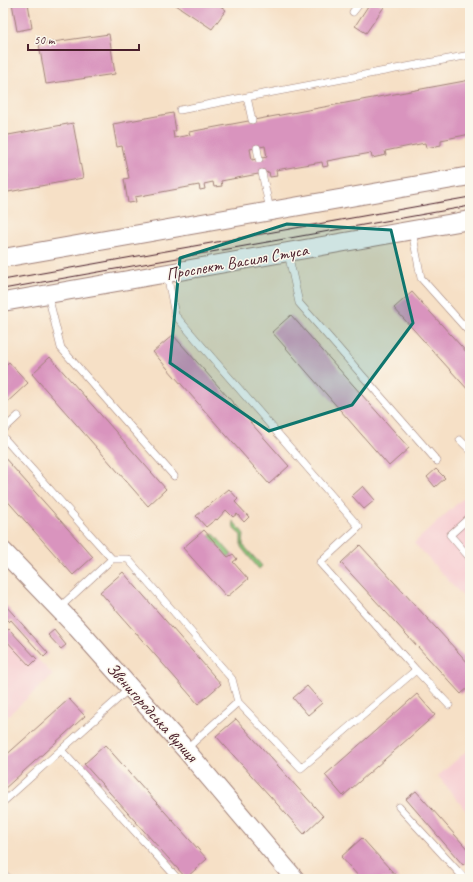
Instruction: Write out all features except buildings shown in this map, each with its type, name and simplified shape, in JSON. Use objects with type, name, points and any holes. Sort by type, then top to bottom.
[{"type":"street","points":[[3,258],[470,176]]},
{"type":"street","name":"Проспект Василя Стуса","points":[[3,302],[470,220]]},
{"type":"street","name":"Звенигородська вулиця","points":[[3,551],[186,749],[295,879]]},
{"type":"lane","points":[[353,12],[360,3]]},
{"type":"lane","points":[[180,110],[470,55]]},
{"type":"lane","points":[[247,97],[252,120]]},
{"type":"lane","points":[[257,148],[259,159]]},
{"type":"lane","points":[[262,173],[271,211]]},
{"type":"lane","points":[[412,231],[421,278],[470,333]]},
{"type":"lane","points":[[288,253],[299,304],[437,460]]},
{"type":"lane","points":[[167,274],[175,315],[359,528],[320,562],[449,705]]},
{"type":"lane","points":[[48,295],[61,348],[174,476]]},
{"type":"lane","points":[[3,430],[18,416]]},
{"type":"lane","points":[[3,437],[112,559]]},
{"type":"lane","points":[[460,440],[470,450]]},
{"type":"lane","points":[[470,517],[450,535],[470,558]]},
{"type":"lane","points":[[58,609],[112,559],[128,559],[232,679],[238,702],[301,768],[416,670]]},
{"type":"lane","points":[[3,802],[130,688]]},
{"type":"lane","points":[[186,749],[238,702]]},
{"type":"lane","points":[[61,750],[178,879]]},
{"type":"lane","points":[[400,807],[465,879]]},
{"type":"lane","points":[[3,873],[9,879]]},
{"type":"highlighted area","points":[[287,224],[391,230],[413,323],[352,405],[269,431],[170,363],[180,258]]},
{"type":"shaded area","points":[[470,492],[470,604],[414,543]]},
{"type":"shaded area","points":[[3,623],[53,675],[3,720]]},
{"type":"shaded area","points":[[470,748],[470,816],[438,776]]},
{"type":"green space","points":[[233,521],[244,534],[243,545],[262,566],[259,569],[241,547],[241,535],[234,529]]},
{"type":"green space","points":[[213,533],[232,555],[228,557],[209,536]]},
{"type":"tram line","points":[[3,280],[470,197]]},
{"type":"tram line","points":[[3,289],[470,206]]}]
